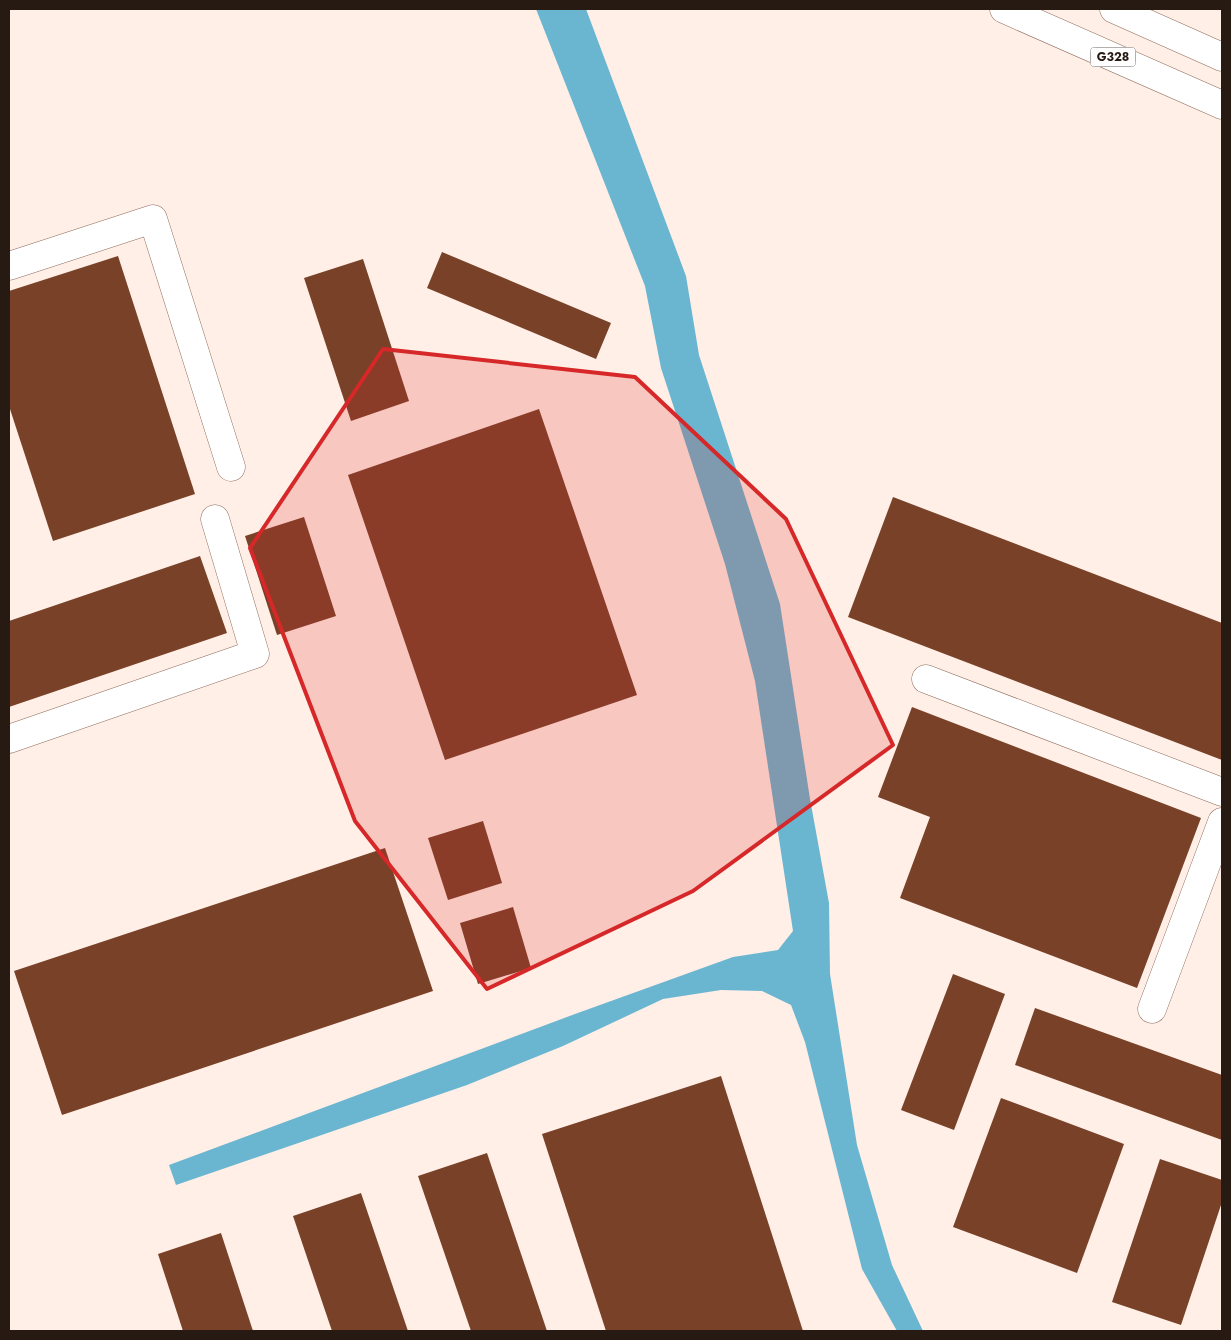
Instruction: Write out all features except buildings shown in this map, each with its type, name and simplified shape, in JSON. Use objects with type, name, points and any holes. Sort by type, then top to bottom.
[{"type":"main road","name":"G328","points":[[1004,9],[1222,105]]},
{"type":"main road","points":[[1114,9],[1222,57]]},
{"type":"main road","points":[[9,266],[153,219],[231,467]]},
{"type":"main road","points":[[9,739],[255,654],[215,519]]},
{"type":"main road","points":[[926,679],[1222,792]]},
{"type":"main road","points":[[1152,1009],[1222,822]]},
{"type":"highlighted area","points":[[383,349],[635,377],[786,519],[893,745],[693,891],[487,989],[355,821],[250,548]]},
{"type":"water","points":[[536,9],[586,9],[686,276],[699,355],[780,604],[810,799],[829,903],[830,974],[857,1145],[892,1265],[923,1331],[897,1331],[862,1269],[805,1042],[791,1005],[762,991],[721,990],[663,999],[563,1046],[467,1085],[176,1185],[169,1165],[733,957],[778,950],[793,931],[755,681],[725,564],[661,368],[645,286]]}]
